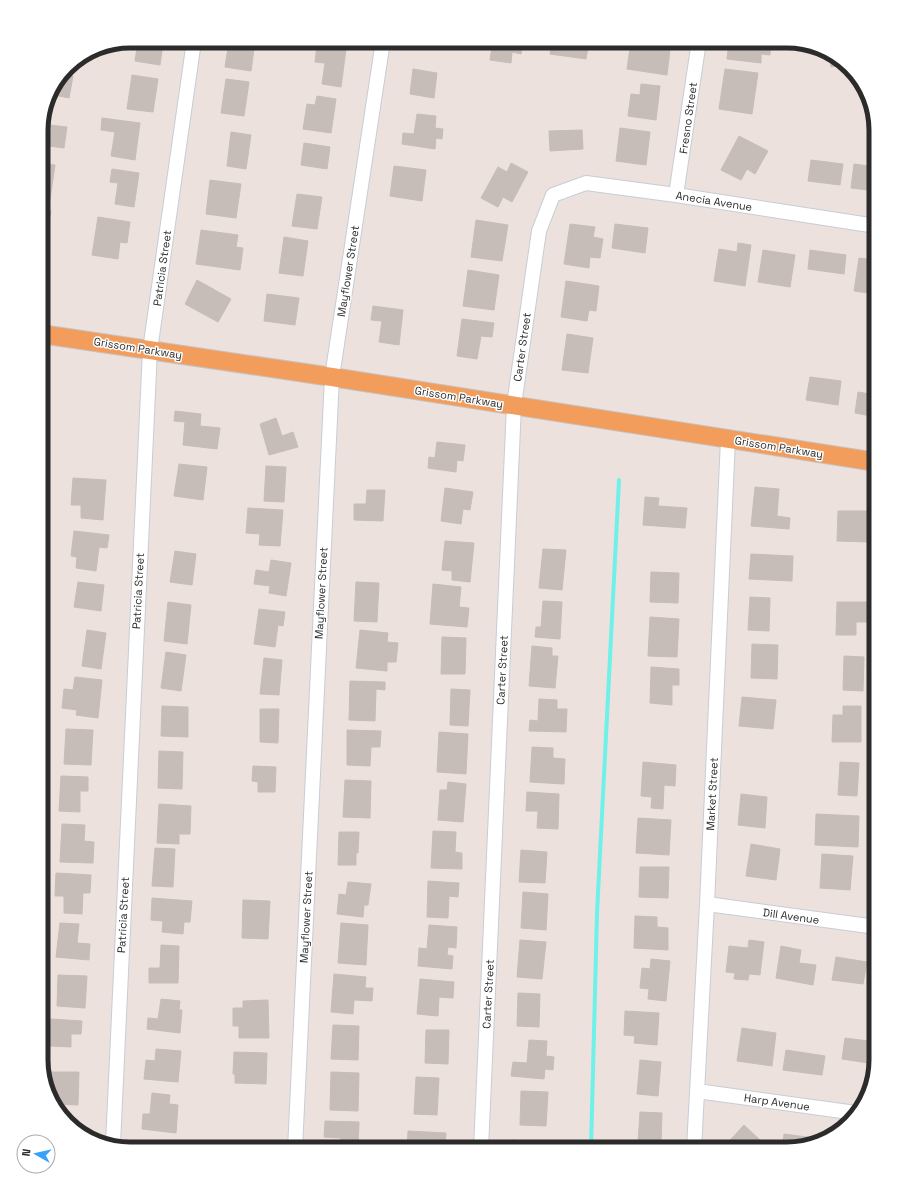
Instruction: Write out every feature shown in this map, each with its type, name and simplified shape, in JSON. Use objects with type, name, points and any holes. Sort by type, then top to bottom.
[{"type":"main road","name":"Grissom Parkway","points":[[48,335],[332,377],[869,461]]},
{"type":"street","name":"Patricia Street","points":[[113,1140],[150,350],[193,48]]},
{"type":"street","name":"Mayflower Street","points":[[295,1142],[332,377],[382,48]]},
{"type":"street","name":"Fresno Street","points":[[676,195],[698,48]]},
{"type":"street","name":"Anecia Avenue","points":[[553,196],[586,183],[676,195],[869,225]]},
{"type":"street","name":"Carter Street","points":[[481,1142],[514,405],[539,231],[553,196]]},
{"type":"street","name":"Market Street","points":[[694,1142],[707,904],[728,439]]},
{"type":"street","name":"Dill Avenue","points":[[707,904],[869,926]]},
{"type":"street","name":"Harp Avenue","points":[[697,1091],[850,1112]]},
{"type":"building","points":[[137,48],[162,48],[160,65],[135,61]]},
{"type":"building","points":[[228,48],[254,48],[251,71],[225,67]]},
{"type":"building","points":[[317,48],[346,49],[341,87],[322,84],[325,63],[315,62]]},
{"type":"building","points":[[492,48],[522,48],[521,54],[512,52],[511,63],[490,60]]},
{"type":"building","points":[[551,48],[588,48],[586,59],[550,54]]},
{"type":"building","points":[[630,48],[670,48],[667,75],[627,69]]},
{"type":"building","points":[[728,48],[770,48],[770,55],[761,54],[761,63],[727,59]]},
{"type":"building","points":[[830,60],[838,65],[831,67]]},
{"type":"building","points":[[413,69],[437,73],[434,98],[410,94]]},
{"type":"building","points":[[725,69],[758,73],[752,114],[719,109]]},
{"type":"building","points":[[69,75],[73,76],[69,98],[56,95]]},
{"type":"building","points":[[132,75],[158,79],[153,112],[127,109]]},
{"type":"building","points":[[226,79],[249,82],[244,116],[221,113]]},
{"type":"building","points":[[641,84],[660,86],[656,120],[628,116],[631,94],[640,95]]},
{"type":"building","points":[[317,96],[336,99],[331,133],[303,129],[307,104],[315,105]]},
{"type":"building","points":[[417,114],[436,116],[435,128],[443,129],[442,139],[436,138],[435,149],[402,144],[403,133],[414,134]]},
{"type":"building","points":[[102,118],[140,123],[135,160],[111,156],[115,132],[101,130]]},
{"type":"building","points":[[48,125],[67,127],[64,148],[48,146]]},
{"type":"building","points":[[620,128],[650,132],[646,165],[616,161]]},
{"type":"building","points":[[582,130],[583,149],[550,151],[549,131]]},
{"type":"building","points":[[231,132],[251,135],[246,169],[227,166]]},
{"type":"building","points":[[739,136],[768,151],[755,174],[747,169],[741,180],[721,170]]},
{"type":"building","points":[[304,143],[330,147],[327,169],[301,165]]},
{"type":"building","points":[[811,160],[843,164],[840,185],[808,181]]},
{"type":"building","points":[[511,163],[528,172],[512,202],[503,197],[498,207],[481,198],[498,167],[507,172]]},
{"type":"building","points":[[48,164],[55,165],[50,199],[48,199]]},
{"type":"building","points":[[854,164],[869,166],[869,190],[851,188]]},
{"type":"building","points":[[394,166],[426,170],[422,201],[390,196]]},
{"type":"building","points":[[112,169],[139,173],[134,207],[115,204],[118,183],[110,182]]},
{"type":"building","points":[[210,180],[241,184],[236,218],[206,214]]},
{"type":"building","points":[[297,194],[322,197],[317,229],[292,226]]},
{"type":"building","points":[[48,210],[51,211],[48,227]]},
{"type":"building","points":[[98,217],[130,222],[127,243],[120,242],[118,259],[92,255]]},
{"type":"building","points":[[476,220],[508,225],[502,261],[471,257]]},
{"type":"building","points":[[570,224],[595,227],[593,237],[603,239],[600,258],[590,257],[589,268],[564,264]]},
{"type":"building","points":[[615,224],[648,228],[645,253],[612,248]]},
{"type":"building","points":[[201,230],[238,235],[236,247],[243,248],[240,270],[196,264]]},
{"type":"building","points":[[284,237],[308,241],[303,276],[279,273]]},
{"type":"building","points":[[738,243],[751,245],[745,286],[714,281],[719,249],[737,252]]},
{"type":"building","points":[[763,250],[795,255],[790,287],[758,282]]},
{"type":"building","points":[[810,250],[846,255],[844,274],[808,269]]},
{"type":"building","points":[[859,258],[869,259],[869,293],[854,291]]},
{"type":"building","points":[[468,270],[499,275],[494,310],[463,306]]},
{"type":"building","points":[[197,280],[231,299],[218,322],[185,304]]},
{"type":"building","points":[[566,281],[599,286],[596,311],[589,310],[587,321],[561,317]]},
{"type":"building","points":[[267,294],[299,298],[295,325],[264,321]]},
{"type":"building","points":[[373,306],[403,310],[399,345],[379,342],[382,321],[371,320]]},
{"type":"building","points":[[462,319],[494,323],[492,337],[481,336],[477,359],[457,356]]},
{"type":"building","points":[[567,334],[593,338],[588,373],[562,370]]},
{"type":"building","points":[[810,377],[841,381],[838,405],[806,400]]},
{"type":"building","points":[[858,392],[869,394],[869,416],[855,413]]},
{"type":"building","points":[[175,411],[201,414],[200,426],[220,428],[217,449],[183,445],[185,422],[174,421]]},
{"type":"building","points":[[276,418],[282,436],[293,432],[298,447],[269,455],[260,424]]},
{"type":"building","points":[[437,442],[465,445],[463,461],[457,460],[456,472],[428,468],[429,457],[435,458]]},
{"type":"building","points":[[179,464],[207,467],[203,500],[174,496]]},
{"type":"building","points":[[266,466],[286,467],[284,502],[264,501]]},
{"type":"building","points":[[73,478],[106,480],[103,520],[81,518],[81,505],[71,505]]},
{"type":"building","points":[[755,487],[779,489],[777,516],[790,518],[789,529],[751,526]]},
{"type":"building","points":[[445,488],[473,492],[470,510],[463,509],[461,524],[441,521]]},
{"type":"building","points":[[367,490],[385,490],[383,521],[354,520],[354,504],[366,504]]},
{"type":"building","points":[[645,497],[659,498],[658,506],[687,508],[685,528],[643,525]]},
{"type":"building","points":[[248,508],[283,510],[280,546],[259,545],[260,534],[246,533]]},
{"type":"building","points":[[838,511],[869,511],[868,542],[837,541]]},
{"type":"building","points":[[74,531],[109,535],[107,548],[99,547],[96,571],[76,568],[77,557],[71,556]]},
{"type":"building","points":[[445,541],[474,543],[470,582],[452,580],[452,571],[442,570]]},
{"type":"building","points":[[543,549],[566,550],[562,590],[539,588]]},
{"type":"building","points":[[175,551],[196,554],[192,585],[170,582]]},
{"type":"building","points":[[751,554],[793,556],[792,581],[749,579]]},
{"type":"building","points":[[271,560],[291,563],[286,596],[269,593],[270,586],[254,584],[256,570],[269,572]]},
{"type":"building","points":[[651,572],[679,573],[678,603],[650,602]]},
{"type":"building","points":[[78,582],[104,585],[101,611],[74,607]]},
{"type":"building","points":[[356,582],[379,583],[377,622],[354,621]]},
{"type":"building","points":[[433,584],[461,587],[459,607],[469,608],[467,627],[430,624]]},
{"type":"building","points":[[750,597],[770,598],[769,631],[748,630]]},
{"type":"building","points":[[543,601],[562,602],[560,639],[535,637],[536,627],[541,627]]},
{"type":"building","points":[[168,602],[191,605],[187,644],[164,641]]},
{"type":"building","points":[[837,602],[869,602],[869,622],[856,622],[856,635],[836,635]]},
{"type":"building","points":[[259,609],[285,612],[283,626],[278,625],[275,647],[254,644]]},
{"type":"building","points":[[650,617],[679,619],[677,657],[648,656]]},
{"type":"building","points":[[87,630],[106,633],[101,669],[82,666]]},
{"type":"building","points":[[360,630],[388,633],[387,642],[398,643],[396,662],[387,662],[387,671],[356,668]]},
{"type":"building","points":[[442,637],[466,638],[465,674],[441,674]]},
{"type":"building","points":[[752,644],[778,645],[777,679],[751,678]]},
{"type":"building","points":[[532,646],[552,648],[552,656],[558,656],[555,688],[529,686]]},
{"type":"building","points":[[166,652],[186,655],[181,691],[161,688]]},
{"type":"building","points":[[844,656],[864,657],[863,691],[843,690]]},
{"type":"building","points":[[264,658],[282,660],[279,695],[260,694]]},
{"type":"building","points":[[651,667],[679,669],[679,685],[672,685],[672,705],[650,703]]},
{"type":"building","points":[[75,677],[102,680],[98,718],[76,715],[77,710],[62,708],[64,689],[73,690]]},
{"type":"building","points":[[350,681],[385,682],[385,690],[376,689],[375,721],[349,720]]},
{"type":"building","points":[[451,689],[470,690],[468,726],[450,725]]},
{"type":"building","points":[[742,697],[776,700],[773,729],[739,726]]},
{"type":"building","points":[[539,699],[557,700],[557,709],[567,709],[566,732],[529,731],[530,720],[538,721]]},
{"type":"building","points":[[162,706],[188,707],[188,737],[161,736]]},
{"type":"building","points":[[843,706],[861,706],[861,742],[832,742],[833,715],[843,715]]},
{"type":"building","points":[[260,709],[279,709],[278,743],[260,742]]},
{"type":"building","points":[[66,729],[93,730],[91,765],[64,764]]},
{"type":"building","points":[[347,730],[381,731],[380,747],[371,747],[370,766],[347,765]]},
{"type":"building","points":[[439,732],[468,734],[466,774],[437,772]]},
{"type":"building","points":[[532,747],[553,748],[553,758],[565,759],[564,784],[530,782]]},
{"type":"building","points":[[159,751],[183,752],[182,789],[158,788]]},
{"type":"building","points":[[643,762],[676,765],[675,786],[664,785],[663,809],[651,808],[652,797],[641,796]]},
{"type":"building","points":[[840,762],[859,763],[857,796],[838,795]]},
{"type":"building","points":[[253,766],[276,767],[275,792],[258,792],[258,782],[252,781]]},
{"type":"building","points":[[61,776],[88,777],[88,791],[80,791],[80,812],[59,811]]},
{"type":"building","points":[[345,780],[371,781],[370,818],[343,817]]},
{"type":"building","points":[[448,782],[466,784],[463,822],[438,820],[440,790],[447,790]]},
{"type":"building","points":[[527,792],[559,794],[558,829],[537,828],[538,811],[526,811]]},
{"type":"building","points":[[741,794],[767,797],[765,828],[738,825]]},
{"type":"building","points":[[159,804],[191,806],[190,834],[179,834],[179,844],[157,843]]},
{"type":"building","points":[[816,814],[859,816],[858,847],[815,845]]},
{"type":"building","points":[[638,818],[671,820],[669,855],[636,853]]},
{"type":"building","points":[[62,824],[85,825],[84,841],[94,842],[93,863],[60,862]]},
{"type":"building","points":[[433,831],[456,832],[455,852],[462,853],[462,869],[431,868]]},
{"type":"building","points":[[339,832],[359,832],[356,865],[338,865]]},
{"type":"building","points":[[751,844],[780,849],[776,880],[746,876]]},
{"type":"building","points":[[155,848],[175,849],[173,887],[152,886]]},
{"type":"building","points":[[521,850],[547,852],[545,883],[519,882]]},
{"type":"building","points":[[822,854],[853,856],[850,890],[820,888]]},
{"type":"building","points":[[640,867],[669,867],[668,898],[639,897]]},
{"type":"building","points":[[56,873],[91,875],[90,893],[83,893],[82,914],[64,913],[64,896],[55,896]]},
{"type":"building","points":[[428,881],[459,883],[458,897],[449,896],[448,918],[427,917]]},
{"type":"building","points":[[348,882],[371,884],[368,905],[364,905],[363,917],[337,914],[339,894],[346,895]]},
{"type":"building","points":[[523,892],[548,894],[546,930],[521,928]]},
{"type":"building","points":[[152,898],[192,901],[190,922],[184,922],[183,934],[162,932],[163,921],[151,920]]},
{"type":"building","points":[[243,900],[270,901],[268,939],[242,938]]},
{"type":"building","points":[[635,916],[657,917],[657,927],[668,928],[668,950],[634,948]]},
{"type":"building","points":[[60,923],[79,924],[77,943],[90,944],[89,960],[56,957]]},
{"type":"building","points":[[341,923],[368,925],[366,965],[338,963]]},
{"type":"building","points":[[429,925],[457,927],[456,948],[448,947],[447,955],[453,956],[452,969],[418,966],[419,948],[427,949]]},
{"type":"building","points":[[520,940],[546,942],[542,979],[517,977]]},
{"type":"building","points":[[749,940],[764,942],[760,975],[749,974],[748,980],[734,979],[735,973],[726,972],[729,946],[748,948]]},
{"type":"building","points":[[161,945],[179,946],[178,983],[149,983],[149,968],[160,968]]},
{"type":"building","points":[[781,946],[801,950],[799,963],[816,965],[813,985],[776,978]]},
{"type":"building","points":[[836,957],[867,962],[863,984],[832,980]]},
{"type":"building","points":[[651,959],[670,961],[666,1001],[648,999],[649,989],[640,988],[642,968],[650,969]]},
{"type":"building","points":[[334,974],[366,977],[365,988],[373,988],[372,1001],[354,1000],[353,1014],[331,1012]]},
{"type":"building","points":[[58,975],[87,976],[85,1008],[57,1006]]},
{"type":"building","points":[[420,979],[454,982],[453,998],[439,997],[438,1016],[417,1014]]},
{"type":"building","points":[[518,993],[540,994],[539,1027],[517,1026]]},
{"type":"building","points":[[161,999],[180,1001],[179,1010],[182,1010],[180,1033],[147,1029],[148,1018],[158,1019]]},
{"type":"building","points":[[268,1000],[269,1038],[239,1038],[239,1026],[233,1026],[233,1008],[243,1008],[243,1001]]},
{"type":"building","points":[[625,1011],[659,1013],[657,1045],[634,1043],[635,1036],[624,1035]]},
{"type":"building","points":[[51,1019],[82,1021],[81,1034],[71,1034],[71,1047],[49,1046]]},
{"type":"building","points":[[333,1025],[359,1026],[358,1060],[331,1059]]},
{"type":"building","points":[[742,1028],[776,1033],[772,1066],[737,1061]]},
{"type":"building","points":[[426,1030],[449,1030],[448,1064],[425,1063]]},
{"type":"building","points":[[845,1038],[869,1041],[869,1063],[842,1059]]},
{"type":"building","points":[[529,1040],[547,1041],[546,1056],[554,1057],[553,1070],[545,1069],[544,1079],[511,1076],[513,1062],[527,1063]]},
{"type":"building","points":[[156,1049],[181,1051],[178,1082],[144,1079],[146,1060],[155,1061]]},
{"type":"building","points":[[786,1050],[825,1056],[822,1075],[783,1070]]},
{"type":"building","points":[[234,1052],[267,1053],[266,1084],[235,1083],[235,1074],[233,1074]]},
{"type":"building","points":[[640,1060],[661,1062],[658,1096],[637,1094]]},
{"type":"building","points":[[49,1072],[79,1072],[78,1105],[61,1104],[52,1086]]},
{"type":"building","points":[[331,1072],[359,1073],[358,1111],[330,1110]]},
{"type":"building","points":[[416,1077],[439,1078],[437,1115],[414,1114]]},
{"type":"building","points":[[521,1091],[548,1092],[546,1126],[520,1125]]},
{"type":"building","points":[[152,1093],[170,1095],[169,1104],[178,1105],[176,1133],[142,1129],[143,1114],[150,1114]]},
{"type":"building","points":[[640,1112],[662,1113],[661,1142],[638,1142]]},
{"type":"building","points":[[325,1121],[359,1122],[358,1142],[341,1142],[341,1138],[324,1137]]},
{"type":"building","points":[[744,1125],[761,1141],[760,1142],[728,1142]]},
{"type":"building","points":[[408,1131],[446,1133],[445,1142],[407,1142]]},
{"type":"building","points":[[784,1134],[813,1138],[798,1141],[783,1142]]},
{"type":"building","points":[[512,1140],[536,1142],[512,1142]]},
{"type":"waterway","points":[[591,1142],[597,913],[619,480]]}]
